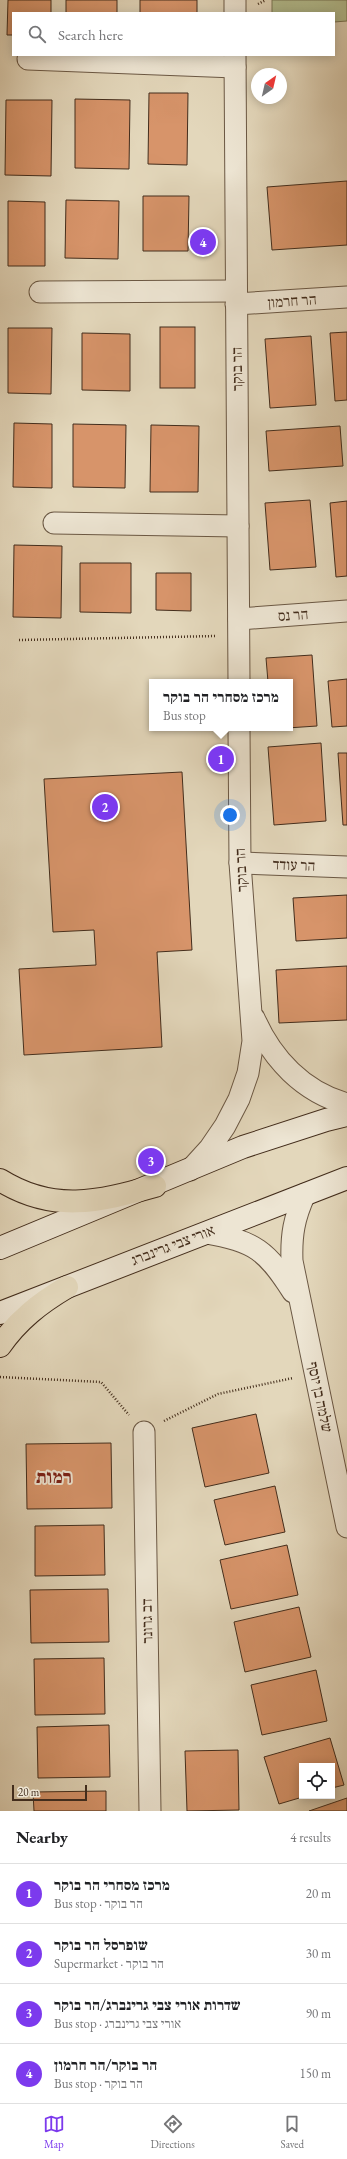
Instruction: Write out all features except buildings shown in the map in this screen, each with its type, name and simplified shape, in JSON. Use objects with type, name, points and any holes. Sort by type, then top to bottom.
[{"type":"main road","points":[[0,1248],[155,1186],[244,1147],[326,1120],[347,1115]]},
{"type":"main road","name":"אורי צבי גרינברג","points":[[0,1313],[347,1178]]},
{"type":"main road","points":[[0,1180],[18,1191],[51,1200],[90,1201],[155,1186]]},
{"type":"main road","points":[[0,1346],[10,1332],[29,1312],[67,1287]]},
{"type":"street","points":[[235,0],[235,12]]},
{"type":"street","points":[[28,59],[235,61]]},
{"type":"street","name":"הר בוקר","points":[[235,61],[239,679]]},
{"type":"street","name":"הר חרמון","points":[[40,292],[236,298],[347,297]]},
{"type":"street","points":[[54,523],[238,526]]},
{"type":"street","name":"הר נס","points":[[239,627],[347,611]]},
{"type":"street","name":"הר בוקר","points":[[190,1170],[210,1148],[225,1126],[239,1099],[248,1073],[253,1041],[240,863],[239,731]]},
{"type":"street","name":"הר עודד","points":[[240,863],[347,867]]},
{"type":"street","name":"הר בוקר","points":[[252,1012],[264,1040],[281,1063],[298,1078],[319,1092],[347,1104]]},
{"type":"street","name":"שלמה בן יוסף","points":[[305,1194],[296,1214],[291,1236],[292,1261],[347,1527]]},
{"type":"street","name":"שלמה בן יוסף","points":[[206,1232],[246,1242],[261,1252],[278,1270],[293,1293],[302,1313]]},
{"type":"street","name":"דב גרונר","points":[[144,1432],[150,1811]]},
{"type":"path","points":[[19,640],[239,627]]},
{"type":"path","points":[[0,1377],[101,1382],[144,1432],[218,1394],[315,1373]]},
{"type":"green space","points":[[272,0],[347,0],[347,21],[335,22],[335,12],[272,12]]},
{"type":"place","name":"הר בוקר/הר חרמון","points":[[203,242]]},
{"type":"place","name":"מרכז מסחרי הר בוקר","points":[[221,759]]},
{"type":"place","name":"שופרסל הר בוקר","points":[[105,807]]},
{"type":"place","name":"שדרות אורי צבי גרינברג/הר בוקר","points":[[151,1161]]},
{"type":"district","name":"רמות","points":[[54,1476]]}]
